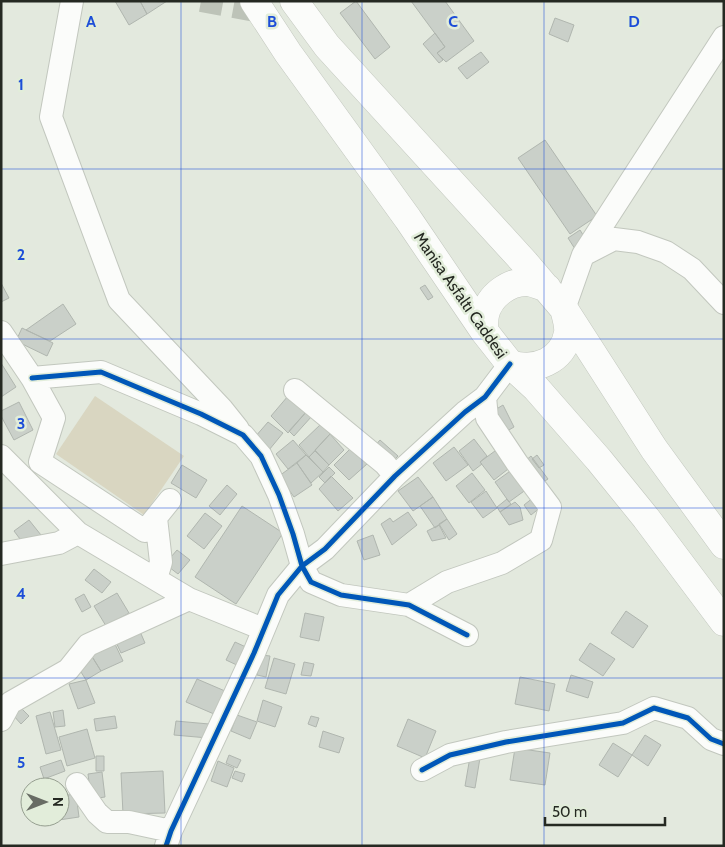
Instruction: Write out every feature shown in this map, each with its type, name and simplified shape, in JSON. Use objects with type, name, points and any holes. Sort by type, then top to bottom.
[{"type":"highway","name":"Manisa Asfaltı Caddesi","points":[[254,1],[288,53],[408,220],[484,331],[510,364],[536,388],[599,460],[646,518],[724,622]]},
{"type":"highway","points":[[294,1],[327,46],[564,309],[654,449],[724,545]]},
{"type":"highway","points":[[484,331],[485,314],[491,301],[501,290],[514,284],[529,282],[547,288]]},
{"type":"highway","points":[[510,364],[520,367],[533,367],[546,363],[557,355],[564,344],[568,331],[564,309]]},
{"type":"street","points":[[72,1],[51,118],[119,300],[222,410],[260,456],[279,495],[302,566],[311,582],[341,595],[409,605],[467,635]]},
{"type":"street","points":[[564,309],[583,255],[724,38]]},
{"type":"street","points":[[583,255],[614,239],[638,242],[666,252],[692,269],[724,302]]},
{"type":"street","points":[[1,332],[32,378],[54,418],[40,462],[145,531],[170,500]]},
{"type":"street","points":[[77,784],[97,812],[108,822],[129,822],[168,838],[278,596],[302,566],[325,549],[395,476],[465,412],[485,397],[510,364]]},
{"type":"street","points":[[32,378],[101,372],[201,414],[243,435]]},
{"type":"street","points":[[295,390],[385,464],[395,476]]},
{"type":"street","points":[[409,605],[447,582],[502,563],[541,540],[550,507],[517,463],[487,418],[485,397]]},
{"type":"street","points":[[1,456],[78,533],[259,639]]},
{"type":"street","points":[[156,518],[161,562],[156,579]]},
{"type":"street","points":[[1,554],[59,543],[78,533]]},
{"type":"street","points":[[1,720],[10,703],[68,670],[88,645],[189,599]]},
{"type":"street","points":[[422,770],[450,755],[506,742],[623,723],[654,708],[688,718],[711,739],[724,744]]},
{"type":"shaded area","points":[[95,396],[184,456],[144,515],[56,454]]},
{"type":"building","points":[[115,1],[140,1],[147,14],[129,25]]},
{"type":"building","points":[[140,1],[167,1],[147,14]]},
{"type":"building","points":[[356,1],[390,47],[375,59],[340,13]]},
{"type":"building","points":[[411,1],[445,1],[474,41],[446,62],[437,53],[445,47]]},
{"type":"building","points":[[555,18],[574,25],[568,42],[549,34]]},
{"type":"building","points":[[435,33],[445,47],[437,53],[443,60],[439,63],[423,44]]},
{"type":"building","points":[[481,52],[489,62],[467,79],[458,68]]},
{"type":"building","points":[[545,140],[597,216],[570,234],[518,158]]},
{"type":"building","points":[[580,230],[587,241],[575,249],[568,238]]},
{"type":"building","points":[[1,283],[9,298],[1,302]]},
{"type":"building","points":[[425,285],[433,297],[428,300],[420,288]]},
{"type":"building","points":[[63,304],[76,324],[50,341],[26,330]]},
{"type":"building","points":[[22,328],[53,343],[47,356],[16,341]]},
{"type":"building","points":[[1,363],[16,387],[1,397]]},
{"type":"building","points":[[288,396],[307,411],[288,433],[271,416]]},
{"type":"building","points":[[19,402],[33,430],[14,440],[1,416],[1,411]]},
{"type":"building","points":[[503,405],[514,427],[502,434],[490,413]]},
{"type":"building","points":[[307,411],[312,416],[294,436],[289,431]]},
{"type":"building","points":[[268,422],[283,433],[269,450],[255,437]]},
{"type":"building","points":[[321,424],[330,434],[309,457],[299,445]]},
{"type":"building","points":[[330,434],[344,450],[329,465],[315,450]]},
{"type":"building","points":[[474,439],[487,456],[480,462],[482,464],[473,471],[459,451]]},
{"type":"building","points":[[293,440],[306,455],[288,469],[276,454]]},
{"type":"building","points":[[380,440],[398,456],[390,464],[373,448]]},
{"type":"building","points":[[454,447],[468,465],[446,481],[433,463]]},
{"type":"building","points":[[351,448],[367,464],[349,480],[334,465]]},
{"type":"building","points":[[499,448],[512,466],[494,480],[480,462]]},
{"type":"building","points":[[315,451],[329,465],[323,472],[309,457]]},
{"type":"building","points":[[306,455],[323,472],[311,483],[297,463]]},
{"type":"building","points":[[537,455],[544,465],[539,468],[532,459]]},
{"type":"building","points":[[531,456],[548,479],[540,484],[524,462]]},
{"type":"building","points":[[297,463],[312,485],[294,497],[279,476]]},
{"type":"building","points":[[182,465],[207,480],[196,498],[171,483]]},
{"type":"building","points":[[329,467],[335,473],[325,483],[319,477]]},
{"type":"building","points":[[513,469],[527,489],[509,502],[495,482]]},
{"type":"building","points":[[472,473],[485,490],[469,503],[456,486]]},
{"type":"building","points":[[331,476],[353,498],[338,511],[319,489]]},
{"type":"building","points":[[418,477],[433,497],[413,511],[398,491]]},
{"type":"building","points":[[227,485],[237,494],[220,515],[209,506]]},
{"type":"building","points":[[486,491],[497,508],[483,518],[471,502]]},
{"type":"building","points":[[433,497],[447,519],[435,528],[420,506]]},
{"type":"building","points":[[534,497],[541,507],[531,515],[524,505]]},
{"type":"building","points":[[507,499],[511,504],[500,512],[497,507]]},
{"type":"building","points":[[515,502],[520,507],[523,520],[509,525],[500,512]]},
{"type":"building","points":[[242,506],[283,533],[236,604],[195,577]]},
{"type":"building","points":[[408,512],[417,525],[392,545],[381,524],[390,518],[393,522]]},
{"type":"building","points":[[205,513],[222,526],[204,549],[187,536]]},
{"type":"building","points":[[447,519],[457,534],[449,540],[439,524]]},
{"type":"building","points":[[29,520],[41,535],[26,547],[14,531]]},
{"type":"building","points":[[439,525],[446,538],[432,541],[427,531]]},
{"type":"building","points":[[373,535],[380,555],[364,560],[357,541]]},
{"type":"building","points":[[177,550],[190,560],[178,574],[165,564]]},
{"type":"building","points":[[94,569],[111,582],[102,593],[85,580]]},
{"type":"building","points":[[117,593],[129,613],[106,626],[94,606]]},
{"type":"building","points":[[84,594],[91,607],[82,612],[75,599]]},
{"type":"building","points":[[626,611],[648,626],[633,648],[611,633]]},
{"type":"building","points":[[305,613],[324,617],[319,641],[300,637]]},
{"type":"building","points":[[138,627],[145,643],[121,653],[114,638]]},
{"type":"building","points":[[114,642],[123,661],[101,671],[91,655]]},
{"type":"building","points":[[235,642],[248,648],[239,666],[226,660]]},
{"type":"building","points":[[590,643],[615,659],[603,676],[579,660]]},
{"type":"building","points":[[91,655],[101,671],[86,680],[76,664]]},
{"type":"building","points":[[261,655],[270,656],[266,677],[257,675]]},
{"type":"building","points":[[274,658],[295,664],[286,694],[265,688]]},
{"type":"building","points":[[304,662],[314,664],[311,676],[301,675]]},
{"type":"building","points":[[571,675],[593,682],[588,698],[566,691]]},
{"type":"building","points":[[520,677],[555,684],[549,711],[515,704]]},
{"type":"building","points":[[197,679],[225,691],[214,714],[186,702]]},
{"type":"building","points":[[86,680],[95,703],[78,709],[69,684]]},
{"type":"building","points":[[263,700],[282,707],[275,727],[257,721]]},
{"type":"building","points":[[21,708],[29,716],[21,724],[13,715]]},
{"type":"building","points":[[63,710],[65,726],[55,727],[53,712]]},
{"type":"building","points":[[50,712],[61,750],[46,754],[36,716]]},
{"type":"building","points":[[237,715],[257,722],[250,739],[231,731]]},
{"type":"building","points":[[115,716],[117,728],[96,731],[94,719]]},
{"type":"building","points":[[311,716],[319,718],[316,727],[308,724]]},
{"type":"building","points":[[408,719],[436,731],[425,758],[397,746]]},
{"type":"building","points":[[176,721],[209,724],[208,738],[174,735]]},
{"type":"building","points":[[87,729],[95,758],[67,766],[59,737]]},
{"type":"building","points":[[323,731],[344,738],[339,753],[319,747]]},
{"type":"building","points":[[645,735],[661,745],[648,766],[632,755]]},
{"type":"building","points":[[613,743],[632,755],[618,777],[599,765]]},
{"type":"building","points":[[515,748],[550,753],[545,785],[510,780]]},
{"type":"building","points":[[229,755],[241,760],[237,768],[226,763]]},
{"type":"building","points":[[96,756],[104,756],[104,771],[96,771]]},
{"type":"building","points":[[470,757],[480,758],[475,788],[465,786]]},
{"type":"building","points":[[61,760],[65,771],[49,777],[43,777],[40,767]]},
{"type":"building","points":[[218,761],[234,768],[227,787],[211,781]]},
{"type":"building","points":[[163,771],[165,813],[123,814],[121,773]]},
{"type":"building","points":[[235,771],[245,774],[242,782],[232,778]]},
{"type":"building","points":[[102,772],[105,797],[91,799],[88,774]]},
{"type":"building","points":[[76,794],[79,817],[70,818],[70,795]]},
{"type":"tunnel","points":[[201,1],[261,12]]},
{"type":"cycle path","points":[[166,846],[171,831],[254,653],[278,595],[302,566],[325,549],[395,476],[465,412],[485,397],[510,364]]},
{"type":"cycle path","points":[[32,378],[101,372],[201,414],[243,435],[261,456],[279,495],[302,566],[311,582],[341,595],[409,605],[467,635]]},
{"type":"cycle path","points":[[422,770],[450,755],[506,742],[623,723],[654,708],[688,718],[711,739],[724,744]]}]
